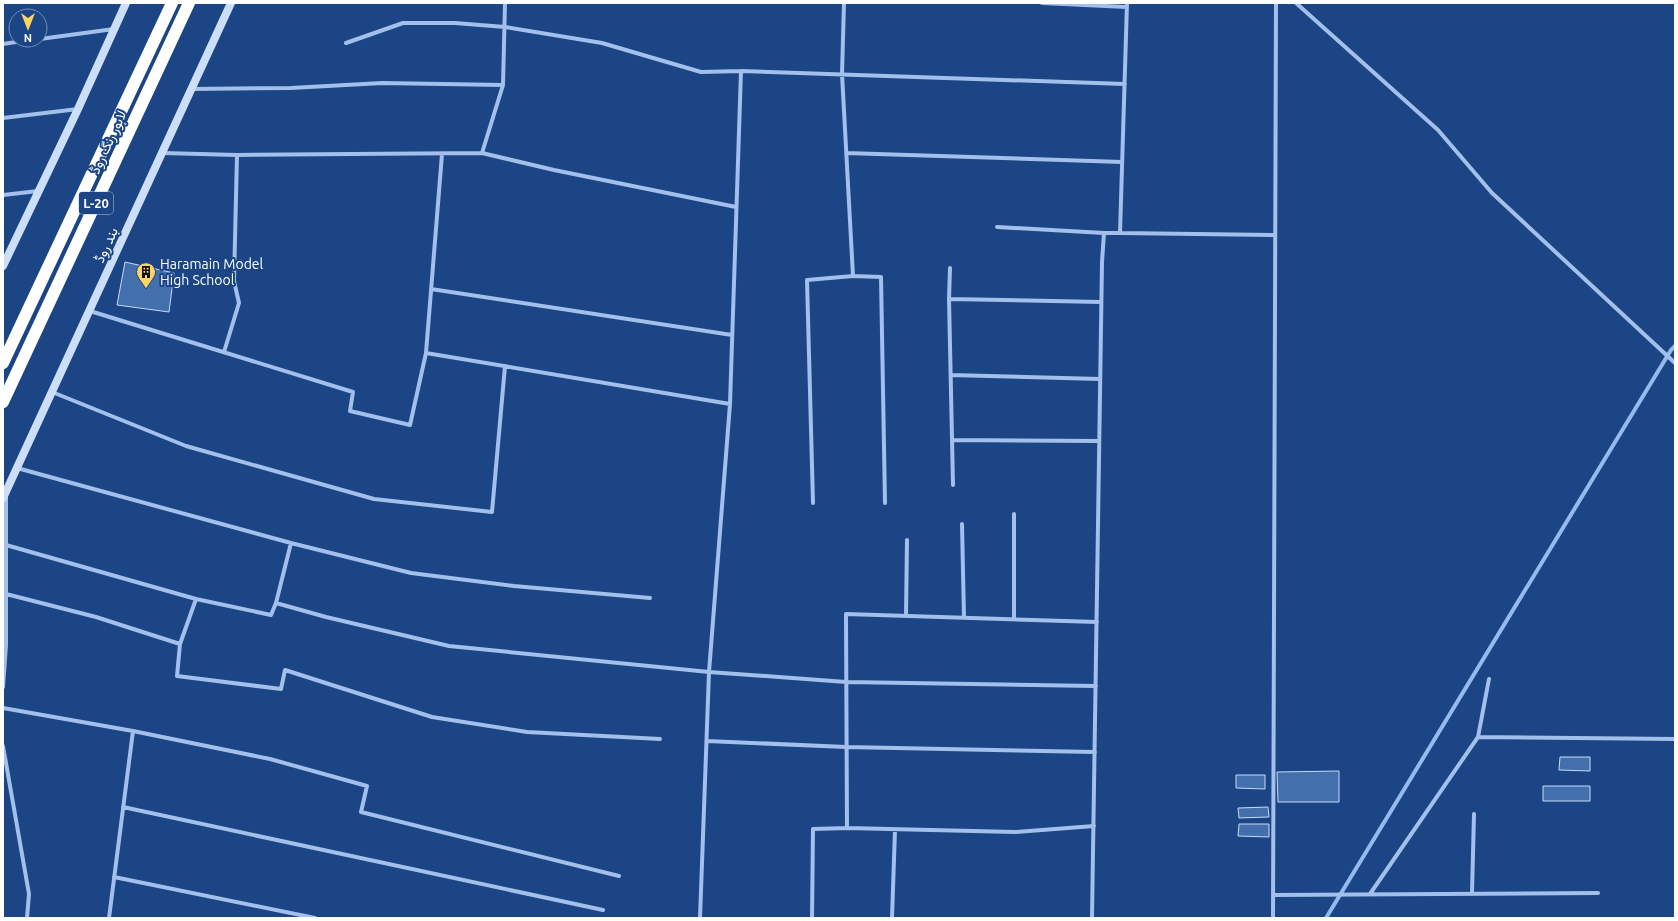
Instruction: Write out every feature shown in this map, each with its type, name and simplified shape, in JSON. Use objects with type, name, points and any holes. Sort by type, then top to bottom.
[{"type":"highway","name":"لاہور رنگ روڈ","points":[[3,363],[172,3]]},
{"type":"highway","name":"لاہور رنگ روڈ","points":[[3,402],[189,3]]},
{"type":"main road","points":[[3,266],[78,109],[126,3]]},
{"type":"main road","name":"بند روڈ","points":[[5,494],[231,3]]},
{"type":"street","points":[[482,154],[503,85],[506,3]]},
{"type":"street","points":[[844,3],[842,74],[853,276]]},
{"type":"street","points":[[1042,3],[1127,5],[1120,233]]},
{"type":"street","points":[[1273,918],[1276,3]]},
{"type":"street","points":[[1296,3],[1438,130],[1492,193],[1675,363]]},
{"type":"street","points":[[346,43],[403,23],[455,23],[505,27],[602,43],[701,72],[741,71],[1124,84]]},
{"type":"street","points":[[48,38],[115,28]]},
{"type":"street","points":[[700,918],[709,672],[730,404],[741,71]]},
{"type":"street","points":[[192,89],[291,88],[382,83],[503,85]]},
{"type":"street","points":[[3,118],[78,109]]},
{"type":"street","points":[[846,152],[1122,162]]},
{"type":"street","points":[[163,153],[237,155],[482,154],[736,207]]},
{"type":"street","points":[[90,311],[353,392],[350,411],[410,425],[426,353],[442,154]]},
{"type":"street","points":[[224,352],[239,304],[234,281],[237,155]]},
{"type":"street","points":[[3,194],[38,191]]},
{"type":"street","points":[[996,227],[1104,233],[1275,235]]},
{"type":"street","points":[[1092,918],[1101,302],[1104,233]]},
{"type":"street","points":[[950,268],[949,299],[953,484]]},
{"type":"street","points":[[813,503],[807,280],[853,276],[881,277],[885,503]]},
{"type":"street","points":[[431,289],[732,336]]},
{"type":"street","points":[[949,299],[1101,302]]},
{"type":"street","points":[[426,353],[730,404]]},
{"type":"street","points":[[52,392],[186,446],[374,499],[492,512],[505,366]]},
{"type":"street","points":[[951,375],[1100,379]]},
{"type":"street","points":[[953,440],[1099,441]]},
{"type":"street","points":[[17,468],[291,543],[411,573],[514,586],[650,598]]},
{"type":"street","points":[[3,687],[6,645],[5,494]]},
{"type":"street","points":[[1014,514],[1014,619]]},
{"type":"street","points":[[962,524],[964,618]]},
{"type":"street","points":[[906,616],[907,540]]},
{"type":"street","points":[[6,545],[196,599],[271,615],[276,603],[291,543]]},
{"type":"street","points":[[6,594],[96,617],[180,644]]},
{"type":"street","points":[[196,599],[180,644],[177,676],[282,689],[285,670],[432,717],[527,732],[660,739]]},
{"type":"street","points":[[276,603],[326,617],[449,646],[709,672],[846,682],[1096,686]]},
{"type":"street","points":[[846,828],[846,614],[1097,622]]},
{"type":"street","points":[[1370,894],[1478,737],[1489,679]]},
{"type":"street","points":[[3,708],[133,731],[270,759],[367,786],[360,812],[619,876]]},
{"type":"street","points":[[109,918],[133,731]]},
{"type":"street","points":[[1478,737],[1675,739]]},
{"type":"street","points":[[707,741],[846,747],[1095,752]]},
{"type":"street","points":[[3,746],[29,894],[27,918]]},
{"type":"street","points":[[123,807],[603,910]]},
{"type":"street","points":[[1472,893],[1474,814]]},
{"type":"street","points":[[812,918],[813,829],[846,828],[1015,832],[1094,826]]},
{"type":"street","points":[[892,918],[894,830]]},
{"type":"street","points":[[114,877],[315,918]]},
{"type":"street","points":[[1273,895],[1598,893]]},
{"type":"building","name":"Haramain Model High School","points":[[125,262],[174,273],[169,312],[117,305]]},
{"type":"building","points":[[1560,757],[1590,757],[1590,771],[1559,770]]},
{"type":"building","points":[[1339,771],[1339,802],[1278,802],[1277,772]]},
{"type":"building","points":[[1236,775],[1265,775],[1265,789],[1236,788]]},
{"type":"building","points":[[1543,786],[1590,786],[1590,801],[1543,801]]},
{"type":"building","points":[[1268,807],[1269,817],[1239,818],[1238,808]]},
{"type":"building","points":[[1239,824],[1269,824],[1269,837],[1238,836]]},
{"type":"waterway","points":[[1326,918],[1671,350],[1675,346]]},
{"type":"place","name":"Haramain Model High School","points":[[146,289]]}]
